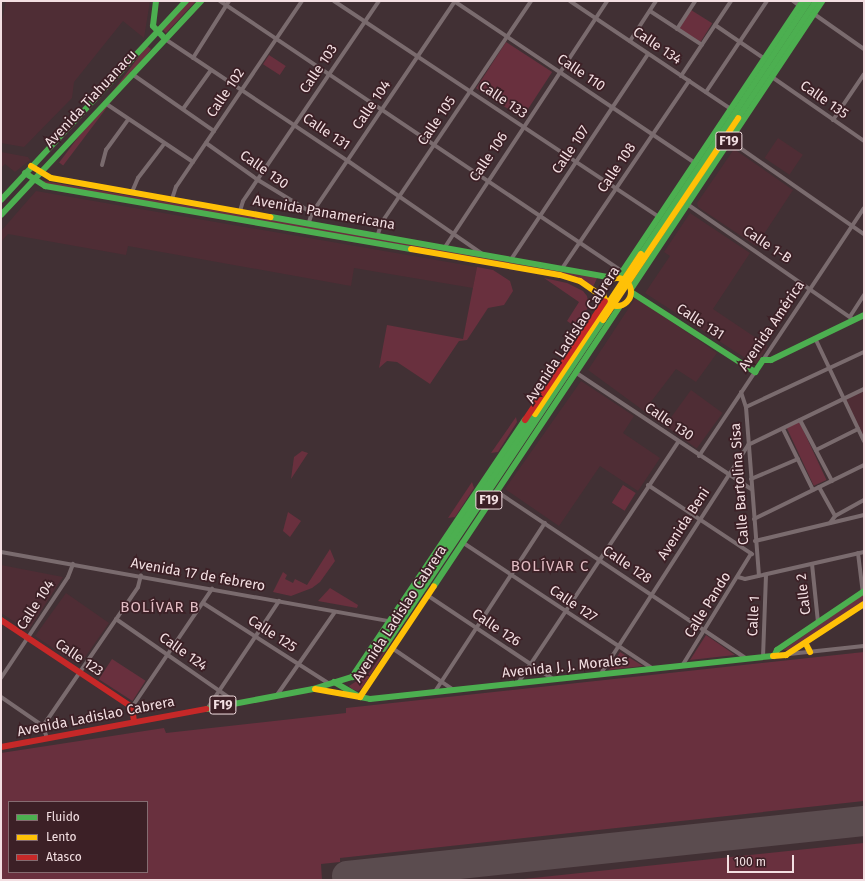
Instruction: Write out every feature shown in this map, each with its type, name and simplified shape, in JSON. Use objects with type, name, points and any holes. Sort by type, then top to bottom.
[{"type":"main road","points":[[156,1],[152,22],[157,32]]},
{"type":"main road","name":"Avenida Tiahuanacu","points":[[1,200],[186,1]]},
{"type":"main road","name":"Avenida Tiahuanacu","points":[[1,215],[131,74],[201,1]]},
{"type":"main road","name":"Avenida Ladislao Cabrera","points":[[627,280],[809,1]]},
{"type":"main road","name":"Avenida Ladislao Cabrera","points":[[627,280],[816,1]]},
{"type":"main road","name":"Avenida Ladislao Cabrera","points":[[352,677],[392,622],[608,302],[687,204],[822,1]]},
{"type":"main road","name":"Avenida Ladislao Cabrera","points":[[627,280],[659,217],[802,3]]},
{"type":"main road","name":"Calle 131","points":[[157,32],[165,39]]},
{"type":"main road","name":"Avenida Panamericana","points":[[31,166],[39,173],[51,178],[378,234],[627,280]]},
{"type":"main road","name":"Avenida Panamericana","points":[[25,173],[33,180],[45,186],[569,277],[580,281],[608,302]]},
{"type":"main road","points":[[498,264],[500,256]]},
{"type":"main road","name":"Calle 131","points":[[627,280],[755,372]]},
{"type":"main road","name":"F19","points":[[608,302],[605,283],[627,280],[629,299],[620,306]]},
{"type":"main road","points":[[608,302],[620,306]]},
{"type":"main road","name":"Avenida Ladislao Cabrera","points":[[1,747],[313,689],[331,682],[352,677],[368,667],[412,606],[608,302]]},
{"type":"main road","name":"Avenida Ladislao Cabrera","points":[[368,667],[608,302]]},
{"type":"main road","name":"Avenida Ladislao Cabrera","points":[[313,689],[360,696],[495,490],[620,306]]},
{"type":"main road","points":[[763,360],[771,360],[852,318],[864,315]]},
{"type":"main road","name":"Avenida América","points":[[755,372],[763,360]]},
{"type":"main road","points":[[774,656],[775,652],[863,592]]},
{"type":"main road","points":[[410,620],[412,606],[422,601]]},
{"type":"main road","points":[[786,655],[806,644],[864,604]]},
{"type":"main road","name":"Calle 123","points":[[1,620],[132,708]]},
{"type":"main road","points":[[806,644],[810,652]]},
{"type":"main road","name":"Avenida J. J. Morales","points":[[360,696],[370,699],[434,693],[786,655]]},
{"type":"main road","points":[[331,682],[360,696]]},
{"type":"main road","points":[[132,708],[134,722]]},
{"type":"street","points":[[220,1],[580,242],[627,280]]},
{"type":"street","points":[[193,58],[229,1]]},
{"type":"street","name":"Calle 102","points":[[172,199],[193,162],[302,1]]},
{"type":"street","name":"Calle 133","points":[[334,1],[659,217]]},
{"type":"street","name":"Calle 103","points":[[240,211],[243,201],[379,1]]},
{"type":"street","name":"Calle 110","points":[[455,1],[695,163]]},
{"type":"street","name":"Calle 104","points":[[309,222],[312,213],[455,1]]},
{"type":"street","name":"Calle 105","points":[[378,234],[382,222],[532,1]]},
{"type":"street","name":"Calle 134","points":[[570,1],[731,109]]},
{"type":"street","name":"Calle 106","points":[[444,247],[607,1]]},
{"type":"street","points":[[630,41],[656,1]]},
{"type":"street","points":[[677,29],[695,1]]},
{"type":"street","points":[[681,76],[731,1]]},
{"type":"street","points":[[706,92],[767,1]]},
{"type":"street","points":[[793,1],[802,3]]},
{"type":"street","points":[[650,11],[702,45]]},
{"type":"street","points":[[813,14],[864,48]]},
{"type":"street","points":[[715,25],[765,59]]},
{"type":"street","name":"Calle 131","points":[[165,39],[400,196],[481,253]]},
{"type":"street","name":"Calle 107","points":[[512,258],[648,54]]},
{"type":"street","points":[[183,109],[211,70]]},
{"type":"street","points":[[131,74],[214,131]]},
{"type":"street","points":[[833,120],[864,74]]},
{"type":"street","name":"Calle 135","points":[[771,77],[864,141]]},
{"type":"street","name":"Calle 108","points":[[563,267],[689,81]]},
{"type":"street","points":[[104,103],[193,162]]},
{"type":"street","points":[[102,165],[106,150],[128,120]]},
{"type":"street","points":[[729,140],[864,234]]},
{"type":"street","name":"Calle 130","points":[[206,143],[258,180],[312,213]]},
{"type":"street","points":[[132,192],[138,178],[164,144]]},
{"type":"street","name":"Calle 1-B","points":[[687,204],[811,288],[852,318]]},
{"type":"street","name":"Avenida América","points":[[763,360],[864,208]]},
{"type":"street","points":[[852,318],[864,295]]},
{"type":"street","points":[[815,338],[864,441]]},
{"type":"street","points":[[746,407],[864,352]]},
{"type":"street","name":"Calle 130","points":[[576,372],[678,442],[751,489]]},
{"type":"street","name":"Avenida América","points":[[699,456],[755,372]]},
{"type":"street","points":[[748,445],[864,389]]},
{"type":"street","name":"Calle Bartolina Sisa","points":[[741,392],[746,407],[751,489],[759,576]]},
{"type":"street","points":[[800,420],[832,481]]},
{"type":"street","points":[[783,428],[813,490]]},
{"type":"street","points":[[816,450],[858,429]]},
{"type":"street","points":[[518,684],[564,611],[678,442]]},
{"type":"street","name":"Avenida Beni","points":[[600,675],[748,445]]},
{"type":"street","points":[[751,479],[798,459]]},
{"type":"street","points":[[754,519],[864,465]]},
{"type":"street","points":[[648,485],[751,554],[756,554]]},
{"type":"street","points":[[819,487],[835,516]]},
{"type":"street","name":"Calle 128","points":[[495,490],[747,659]]},
{"type":"street","points":[[830,523],[835,516],[864,500]]},
{"type":"street","points":[[755,541],[864,515]]},
{"type":"street","points":[[434,693],[478,629],[511,574],[545,523]]},
{"type":"street","name":"Calle 127","points":[[461,542],[653,669]]},
{"type":"street","name":"Avenida 17 de febrero","points":[[1,552],[392,622]]},
{"type":"street","points":[[738,577],[745,579],[766,575],[864,552]]},
{"type":"street","points":[[858,553],[863,592]]},
{"type":"street","name":"Calle Pando","points":[[682,666],[705,631],[751,554]]},
{"type":"street","name":"Calle 104","points":[[1,678],[68,577],[73,564]]},
{"type":"street","name":"Calle 2","points":[[812,564],[818,622]]},
{"type":"street","name":"Calle 1","points":[[763,657],[766,575]]},
{"type":"street","points":[[43,726],[138,587],[141,576]]},
{"type":"street","points":[[132,708],[212,589]]},
{"type":"street","name":"Calle 126","points":[[426,595],[553,679]]},
{"type":"street","points":[[207,709],[279,601]]},
{"type":"street","name":"Calle 125","points":[[203,603],[299,664],[331,682]]},
{"type":"street","points":[[277,695],[335,612]]},
{"type":"street","name":"Calle 124","points":[[116,619],[238,703]]},
{"type":"street","points":[[786,655],[864,646]]},
{"type":"street","points":[[391,648],[454,691]]},
{"type":"street","points":[[1,697],[43,726],[47,738]]},
{"type":"shaded area","points":[[6,1],[150,1],[144,38],[123,21],[74,82],[72,98],[24,147],[1,143],[1,27]]},
{"type":"shaded area","points":[[189,1],[196,1],[166,33],[162,29]]},
{"type":"shaded area","points":[[691,10],[712,23],[701,42],[679,29]]},
{"type":"shaded area","points":[[506,42],[552,72],[522,118],[476,88]]},
{"type":"shaded area","points":[[147,46],[151,49],[63,166],[59,163]]},
{"type":"shaded area","points":[[269,55],[286,66],[280,75],[263,64]]},
{"type":"shaded area","points":[[778,138],[803,155],[789,175],[765,158]]},
{"type":"shaded area","points":[[734,149],[793,190],[756,246],[698,207],[697,203]]},
{"type":"shaded area","points":[[1,152],[28,157],[30,160],[15,172],[5,164],[1,168]]},
{"type":"shaded area","points":[[44,181],[598,276],[593,287],[560,272],[43,184]]},
{"type":"shaded area","points":[[36,191],[477,267],[473,288],[354,268],[351,286],[128,246],[126,255],[8,234],[1,242],[1,231]]},
{"type":"shaded area","points":[[690,213],[750,253],[713,309],[768,346],[756,365],[645,293],[670,256],[664,252]]},
{"type":"shaded area","points":[[477,267],[493,270],[510,281],[513,291],[504,305],[488,308],[467,340],[459,341],[430,384],[397,362],[387,361],[379,368],[387,325],[463,339]]},
{"type":"shaded area","points":[[544,278],[567,283],[583,291],[587,296],[589,306],[576,327],[567,321],[579,302]]},
{"type":"shaded area","points":[[636,297],[717,353],[696,382],[676,369],[644,411],[588,370]]},
{"type":"shaded area","points":[[581,381],[634,416],[623,433],[660,458],[638,491],[600,466],[559,526],[505,489]]},
{"type":"shaded area","points":[[691,390],[723,413],[697,449],[665,426]]},
{"type":"shaded area","points":[[864,390],[864,440],[846,399]]},
{"type":"shaded area","points":[[516,417],[517,422],[498,452],[491,453]]},
{"type":"shaded area","points":[[799,421],[826,480],[814,486],[786,427]]},
{"type":"shaded area","points":[[302,451],[308,453],[291,479],[294,457]]},
{"type":"shaded area","points":[[472,482],[474,488],[455,517],[448,518]]},
{"type":"shaded area","points":[[623,485],[636,493],[625,511],[612,503]]},
{"type":"shaded area","points":[[288,512],[301,521],[290,537],[283,531]]},
{"type":"shaded area","points":[[330,549],[335,561],[320,582],[312,588],[291,596],[273,592],[283,572],[287,575],[285,579],[293,583],[295,579],[307,585]]},
{"type":"shaded area","points":[[1,565],[63,577],[28,631],[1,613]]},
{"type":"shaded area","points":[[330,588],[358,605],[357,608],[318,601]]},
{"type":"shaded area","points":[[66,593],[109,623],[81,663],[75,663],[35,636]]},
{"type":"shaded area","points":[[864,594],[864,602],[791,650],[783,650]]},
{"type":"shaded area","points":[[409,615],[362,688],[358,691],[352,689],[349,686],[369,673]]},
{"type":"shaded area","points":[[706,635],[735,655],[690,660]]},
{"type":"shaded area","points":[[620,652],[643,666],[609,670]]},
{"type":"shaded area","points":[[864,652],[864,801],[340,858],[340,862],[321,864],[322,880],[1,880],[1,753],[164,728],[166,733],[346,713],[346,708]]},
{"type":"shaded area","points":[[112,659],[146,681],[132,701],[99,679]]},
{"type":"shaded area","points":[[864,843],[864,880],[514,880]]},
{"type":"taxiway","points":[[354,875],[354,880]]},
{"type":"runway","points":[[347,876],[864,821]]},
{"type":"traffic: fast","points":[[156,1],[153,26],[165,39]]},
{"type":"traffic: fast","points":[[1,200],[186,1]]},
{"type":"traffic: fast","points":[[1,215],[201,1]]},
{"type":"traffic: fast","points":[[618,278],[803,1]]},
{"type":"traffic: fast","points":[[641,254],[809,1]]},
{"type":"traffic: fast","points":[[738,118],[816,1]]},
{"type":"traffic: fast","points":[[631,289],[822,1]]},
{"type":"traffic: fast","points":[[25,173],[45,186],[411,249]]},
{"type":"traffic: fast","points":[[271,217],[615,278]]},
{"type":"traffic: fast","points":[[631,292],[755,372],[763,360],[771,360],[864,315]]},
{"type":"traffic: fast","points":[[434,586],[620,306]]},
{"type":"traffic: fast","points":[[383,649],[603,320]]},
{"type":"traffic: fast","points":[[353,677],[366,666],[535,414]]},
{"type":"traffic: fast","points":[[207,709],[313,689],[352,677],[525,420]]},
{"type":"traffic: fast","points":[[774,656],[777,650],[864,591]]},
{"type":"traffic: fast","points":[[334,682],[360,697],[370,699],[773,656]]},
{"type":"traffic: slow","points":[[603,320],[738,118]]},
{"type":"traffic: slow","points":[[31,166],[51,178],[271,217]]},
{"type":"traffic: slow","points":[[411,249],[560,275],[580,281],[603,297]]},
{"type":"traffic: slow","points":[[535,414],[641,254]]},
{"type":"traffic: slow","points":[[617,278],[627,282],[631,292],[627,302],[617,306],[607,302],[603,292],[607,282],[617,278]]},
{"type":"traffic: slow","points":[[315,689],[360,697],[434,586]]},
{"type":"traffic: slow","points":[[773,656],[786,655],[864,604]]},
{"type":"traffic: slow","points":[[806,644],[810,652]]},
{"type":"traffic: jam","points":[[525,420],[605,301]]},
{"type":"traffic: jam","points":[[1,620],[132,707],[134,722]]},
{"type":"traffic: jam","points":[[1,747],[207,709]]},
{"type":"district","name":"BOLÍVAR C","points":[[550,567]]},
{"type":"district","name":"BOLÍVAR B","points":[[160,608]]}]
